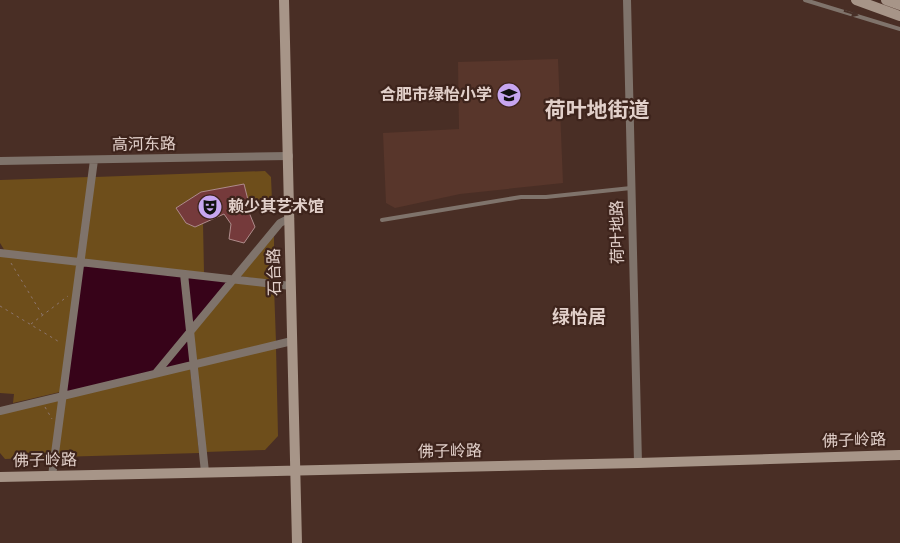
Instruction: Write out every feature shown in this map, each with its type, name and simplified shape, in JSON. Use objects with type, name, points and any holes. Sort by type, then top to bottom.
[{"type":"street","name":"石台路","points":[[284,0],[296,543]]},
{"type":"street","name":"荷叶地路","points":[[627,0],[638,463]]},
{"type":"street","points":[[856,0],[900,16]]},
{"type":"street","points":[[886,0],[900,5]]},
{"type":"street","name":"高河东路","points":[[0,161],[288,156]]},
{"type":"street","points":[[52,476],[94,160]]},
{"type":"street","points":[[156,373],[280,223],[290,218]]},
{"type":"street","points":[[4,254],[291,286]]},
{"type":"street","points":[[184,274],[205,472]]},
{"type":"street","points":[[0,411],[292,341]]},
{"type":"street","name":"佛子岭路","points":[[0,477],[638,463],[900,455]]},
{"type":"lane","points":[[804,0],[900,29]]},
{"type":"lane","points":[[382,220],[521,196],[546,196],[631,188]]},
{"type":"path","points":[[4,254],[43,316]]},
{"type":"path","points":[[31,325],[73,293]]},
{"type":"path","points":[[0,306],[66,346]]},
{"type":"path","points":[[43,403],[51,418]]},
{"type":"shaded area","name":"合肥市绿怡小学","points":[[558,59],[563,183],[460,194],[395,208],[386,203],[383,133],[459,129],[458,62]]},
{"type":"shaded area","points":[[265,171],[271,177],[272,201],[246,205],[248,200],[244,184],[201,192],[176,208],[186,223],[195,227],[203,223],[204,273],[84,260],[95,177]]},
{"type":"shaded area","points":[[89,177],[77,259],[5,251],[0,243],[0,180]]},
{"type":"shaded area","points":[[274,236],[274,281],[239,276]]},
{"type":"shaded area","points":[[0,256],[77,265],[60,392],[13,403],[14,394],[0,393]]},
{"type":"shaded area","points":[[83,266],[181,276],[190,363],[66,392]]},
{"type":"shaded area","points":[[188,277],[231,281],[192,328]]},
{"type":"shaded area","points":[[234,282],[274,287],[276,342],[195,361],[193,331]]},
{"type":"shaded area","points":[[276,347],[278,436],[265,450],[205,452],[196,367]]},
{"type":"shaded area","points":[[190,368],[199,453],[57,457],[65,397]]},
{"type":"shaded area","points":[[59,399],[52,457],[5,459],[0,453],[0,413]]},
{"type":"building","name":"赖少其艺术馆","points":[[244,184],[248,200],[246,205],[255,227],[244,243],[229,239],[231,224],[224,214],[195,227],[186,223],[176,208],[201,192]]},
{"type":"place","name":"合肥市绿怡小学","points":[[509,95]]},
{"type":"place","name":"赖少其艺术馆","points":[[210,207]]},
{"type":"district","name":"荷叶地街道","points":[[597,110]]},
{"type":"district","name":"绿怡居","points":[[579,317]]}]
